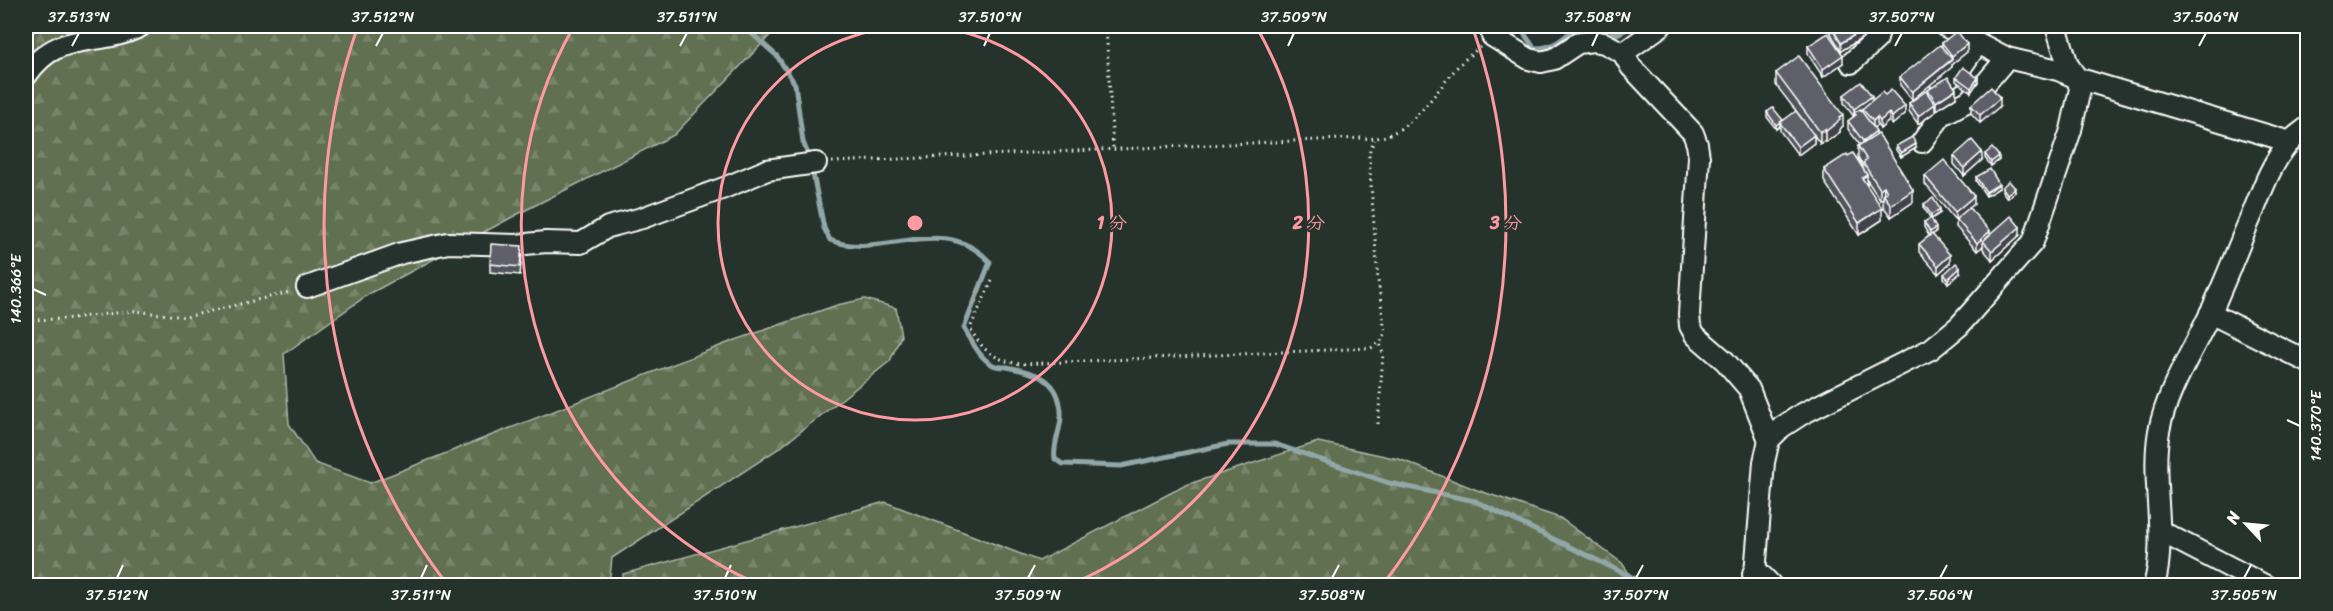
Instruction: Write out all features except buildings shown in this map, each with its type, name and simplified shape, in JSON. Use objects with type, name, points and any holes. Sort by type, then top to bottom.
[{"type":"street","points":[[26,76],[44,55],[56,47],[96,38],[115,37],[141,26]]},
{"type":"street","points":[[1623,53],[1661,26]]},
{"type":"street","points":[[1851,63],[1877,39],[1880,26]]},
{"type":"street","points":[[1945,26],[2007,58],[2058,70],[2290,142]]},
{"type":"street","points":[[1760,582],[1764,462],[1769,440],[1782,427],[1802,414],[1931,349],[1959,326],[2033,242],[2049,200],[2078,103],[2080,89],[2078,78],[2068,65],[2056,26]]},
{"type":"street","points":[[1494,30],[1529,59],[1541,62],[1554,59],[1578,43],[1593,41],[1604,43],[1623,53],[1631,67],[1693,133],[1699,157],[1690,326],[1695,335],[1725,361],[1749,388],[1769,440]]},
{"type":"street","points":[[1941,83],[1960,69],[1978,43]]},
{"type":"street","points":[[1922,142],[1942,115],[1968,101],[2007,58]]},
{"type":"street","points":[[2154,585],[2158,571],[2160,531],[2159,433],[2164,416],[2183,369],[2210,314],[2267,177],[2290,142],[2307,127]]},
{"type":"street","points":[[307,287],[402,253],[448,243],[516,245],[546,242],[581,243],[608,227],[642,218],[767,170],[812,164]]},
{"type":"street","points":[[2210,314],[2307,362]]},
{"type":"street","points":[[2160,531],[2266,585]]},
{"type":"path","points":[[1106,26],[1113,149]]},
{"type":"path","points":[[812,164],[1362,138],[1375,140],[1395,132],[1408,123],[1461,63],[1494,30]]},
{"type":"path","points":[[992,281],[970,328],[978,344],[990,355],[1020,364],[1371,348],[1380,343],[1385,333],[1378,280],[1369,157],[1370,148],[1375,140]]},
{"type":"path","points":[[26,320],[62,319],[134,311],[186,317],[307,287]]},
{"type":"path","points":[[1378,424],[1383,354],[1380,343]]},
{"type":"green space","points":[[26,26],[779,26],[674,135],[516,215],[369,294],[284,354],[289,424],[315,463],[370,483],[730,342],[837,305],[865,299],[896,308],[901,336],[890,361],[781,447],[612,558],[609,585],[26,585]]},
{"type":"green space","points":[[1318,442],[1399,459],[1477,490],[1560,518],[1622,563],[1637,585],[622,585],[623,574],[885,502],[1039,561],[1186,485]]},
{"type":"waterway","points":[[743,26],[777,56],[795,84],[803,142],[810,159],[824,228],[830,240],[850,245],[932,238],[952,240],[971,247],[990,262],[964,328],[976,349],[988,362],[1041,377],[1053,387],[1061,412],[1055,459],[1063,464],[1121,466],[1228,444],[1275,444],[1389,483],[1475,501],[1640,581],[1644,586]]},
{"type":"waterway","points":[[1515,26],[1519,26],[1534,48],[1553,45],[1578,26]]},
{"type":"waterway","points":[[1605,26],[1617,34],[1634,26]]}]
